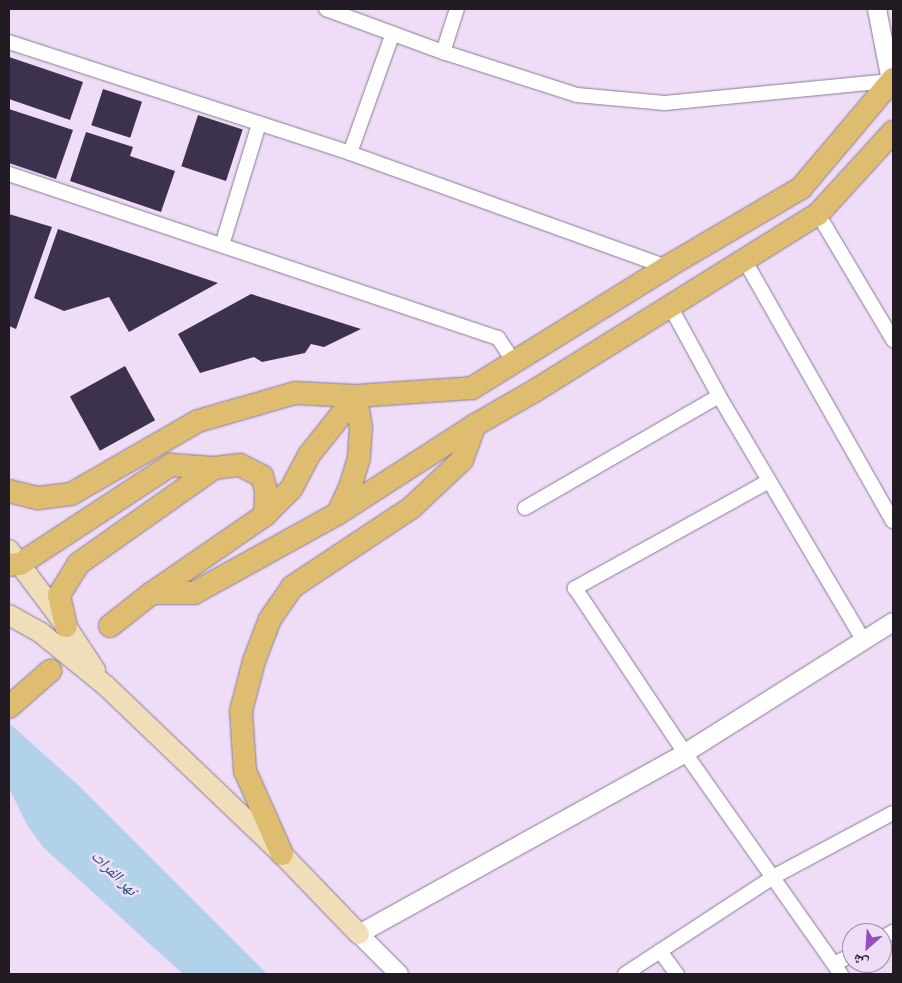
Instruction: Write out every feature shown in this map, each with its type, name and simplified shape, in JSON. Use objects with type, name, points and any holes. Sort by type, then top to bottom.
[{"type":"main road","points":[[9,491],[38,498],[71,494],[198,421],[295,393],[356,396],[472,388],[667,267],[801,188],[892,80]]},
{"type":"main road","points":[[152,593],[194,593],[337,514],[475,424],[536,390],[818,214],[893,132]]},
{"type":"main road","points":[[337,514],[351,485],[359,458],[361,427],[356,396]]},
{"type":"main road","points":[[110,626],[152,593],[265,515],[291,489],[309,455],[356,396]]},
{"type":"main road","points":[[282,854],[245,771],[241,711],[254,660],[270,619],[292,587],[411,508],[462,460],[475,424]]},
{"type":"main road","points":[[106,686],[66,626],[12,560],[171,465],[214,468],[240,465],[262,476],[266,491],[265,515]]},
{"type":"main road","points":[[66,626],[59,595],[78,564],[214,468]]},
{"type":"main road","points":[[9,615],[41,633],[106,686],[282,854],[359,934]]},
{"type":"main road","points":[[9,707],[50,671]]},
{"type":"street","points":[[326,9],[443,52],[577,95],[665,103],[892,80],[877,9]]},
{"type":"street","points":[[443,52],[457,9]]},
{"type":"street","points":[[350,154],[393,33]]},
{"type":"street","points":[[9,42],[350,154],[667,267]]},
{"type":"street","points":[[222,245],[260,124]]},
{"type":"street","points":[[9,174],[498,338],[514,362]]},
{"type":"street","points":[[818,214],[893,340]]},
{"type":"street","points":[[744,260],[893,521]]},
{"type":"street","points":[[670,306],[719,396],[864,641]]},
{"type":"street","points":[[525,508],[719,396]]},
{"type":"street","points":[[769,481],[575,588],[685,752],[838,969]]},
{"type":"street","points":[[399,974],[359,934],[685,752],[893,622]]},
{"type":"street","points":[[625,974],[773,877],[893,813]]},
{"type":"street","points":[[660,951],[677,974]]},
{"type":"water","name":"نهر الفرات","points":[[9,723],[76,783],[267,974],[183,974],[44,848],[28,827],[9,788]]},
{"type":"building","points":[[9,57],[83,82],[70,120],[9,99]]},
{"type":"building","points":[[103,89],[142,102],[130,138],[91,125]]},
{"type":"building","points":[[9,109],[73,130],[56,179],[9,163]]},
{"type":"building","points":[[198,115],[243,130],[226,181],[181,166]]},
{"type":"building","points":[[86,132],[133,147],[130,156],[175,171],[161,212],[70,181]]},
{"type":"building","points":[[9,214],[52,227],[16,329],[9,326]]},
{"type":"building","points":[[58,229],[218,283],[129,332],[109,297],[64,311],[34,298]]},
{"type":"building","points":[[251,294],[361,329],[324,347],[311,344],[305,353],[262,362],[254,357],[200,373],[178,334]]},
{"type":"building","points":[[125,366],[155,420],[100,451],[70,397]]}]
